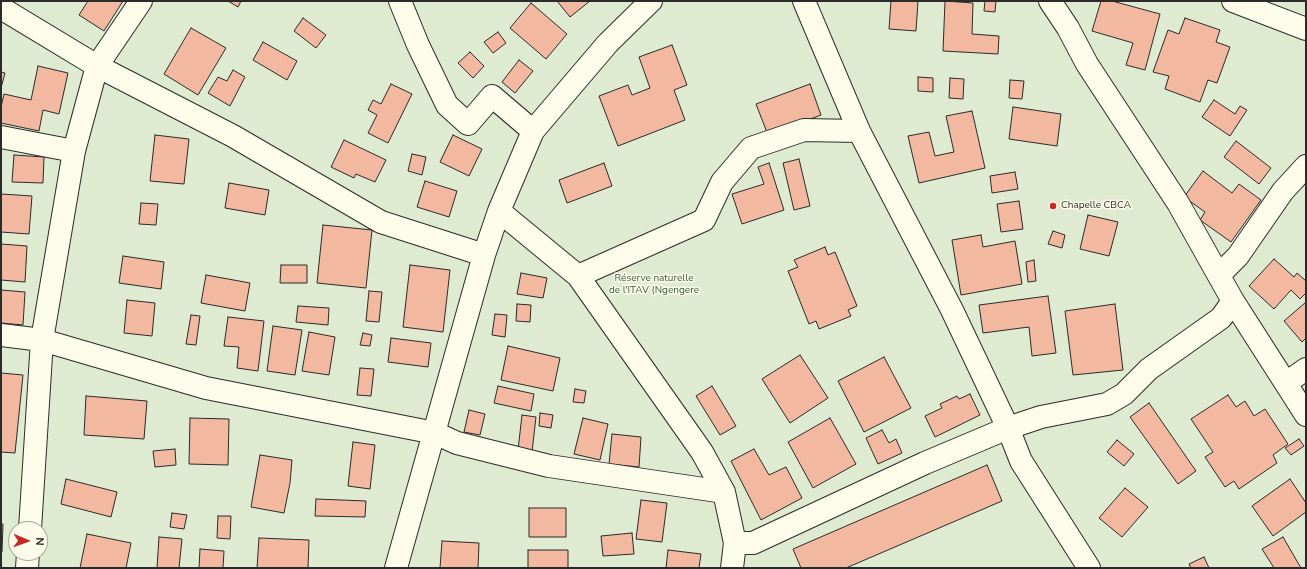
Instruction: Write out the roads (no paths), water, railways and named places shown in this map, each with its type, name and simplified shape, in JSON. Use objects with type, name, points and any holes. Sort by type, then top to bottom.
[{"type":"street","points":[[31,521],[42,340],[74,150],[97,66],[141,1]]},
{"type":"street","points":[[400,1],[418,45],[447,105],[468,124],[492,96],[533,131]]},
{"type":"street","points":[[396,568],[484,255],[500,211],[533,131],[608,43],[651,1]]},
{"type":"street","points":[[804,1],[859,131],[952,310],[1008,428],[1021,461],[1089,568]]},
{"type":"street","points":[[1050,1],[1068,28],[1087,64],[1178,203],[1220,274],[1233,301],[1306,415]]},
{"type":"street","points":[[1233,1],[1306,29]]},
{"type":"street","points":[[1,8],[97,66],[233,136],[380,222],[484,255]]},
{"type":"street","points":[[578,276],[704,220],[722,182],[751,148],[804,130],[859,131]]},
{"type":"street","points":[[1,137],[74,150]]},
{"type":"street","points":[[1220,274],[1238,256],[1284,191],[1306,166]]},
{"type":"street","points":[[500,211],[578,276],[702,452],[724,492],[735,543],[732,568]]},
{"type":"street","points":[[735,543],[753,543],[925,463],[1008,428],[1041,417],[1107,404],[1124,394],[1149,369],[1221,318],[1233,301]]},
{"type":"street","points":[[1,335],[42,340],[206,388],[435,433],[457,443],[549,466],[724,492]]},
{"type":"street","points":[[1286,383],[1306,369]]},
{"type":"place","name":"Chapelle CBCA","points":[[1053,206]]},
{"type":"park label","name":"Réserve naturelle de l'ITAV (Ngengere","points":[[654,284]]}]
